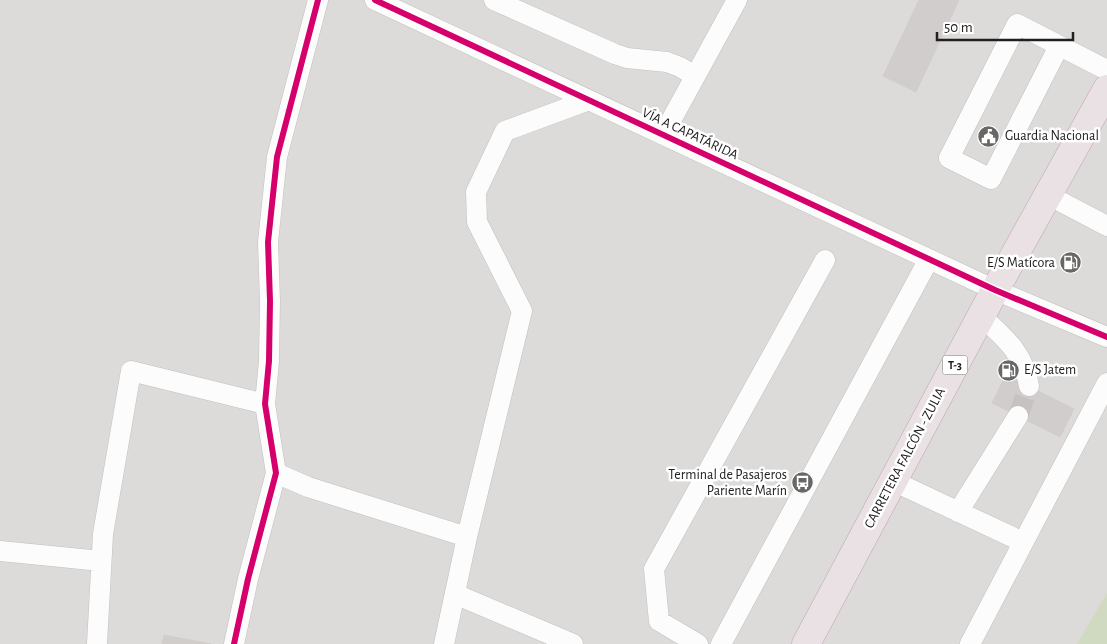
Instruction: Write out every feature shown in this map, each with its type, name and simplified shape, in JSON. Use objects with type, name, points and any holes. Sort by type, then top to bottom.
[{"type":"highway","name":"CARRETERA FALCÓN - ZULIA","points":[[806,644],[995,290],[1107,89]]},
{"type":"street","points":[[234,644],[248,579],[276,472],[265,404],[269,361],[270,301],[268,242],[277,157],[318,0]]},
{"type":"street","name":"VÍA A CAPATÁRIDA","points":[[375,0],[995,290],[1107,337]]},
{"type":"street","points":[[494,0],[614,54],[627,58],[667,62],[695,76]]},
{"type":"street","points":[[663,135],[738,0]]},
{"type":"street","points":[[1059,46],[991,179],[949,158],[1018,24],[1107,70]]},
{"type":"street","points":[[444,644],[467,537],[522,311],[477,222],[476,192],[505,131],[588,100]]},
{"type":"street","points":[[1048,195],[1107,226]]},
{"type":"street","points":[[721,644],[928,259]]},
{"type":"street","points":[[698,644],[659,620],[654,569],[825,260]]},
{"type":"street","points":[[981,316],[1012,345],[1027,371],[1029,386]]},
{"type":"street","points":[[97,644],[103,534],[131,371],[265,404]]},
{"type":"street","points":[[970,644],[1107,383]]},
{"type":"street","points":[[958,512],[1018,416]]},
{"type":"street","points":[[276,472],[308,487],[467,537]]},
{"type":"street","points":[[893,481],[1022,542]]},
{"type":"street","points":[[0,551],[102,561]]},
{"type":"street","points":[[455,594],[573,644]]},
{"type":"shaded area","points":[[0,0],[1107,0],[1107,644],[0,644]]},
{"type":"green space","points":[[1107,593],[1107,644],[1077,644]]},
{"type":"building","points":[[919,0],[959,0],[916,92],[883,76]]},
{"type":"building","points":[[1006,375],[1074,409],[1060,437],[992,403]]},
{"type":"building","points":[[164,635],[211,644],[162,644]]},
{"type":"tunnel","points":[[1018,416],[1029,386]]},
{"type":"cycle path","points":[[234,644],[248,579],[276,473],[265,404],[269,361],[270,301],[268,242],[277,157],[318,0]]},
{"type":"cycle path","points":[[375,0],[995,290],[1107,337]]},
{"type":"place","name":"Guardia Nacional","points":[[989,136]]},
{"type":"place","name":"E/S Matícora","points":[[1071,263]]},
{"type":"place","name":"E/S Jatem","points":[[1008,370]]},
{"type":"place","name":"Terminal de Pasajeros Pariente Marín","points":[[803,483]]}]
